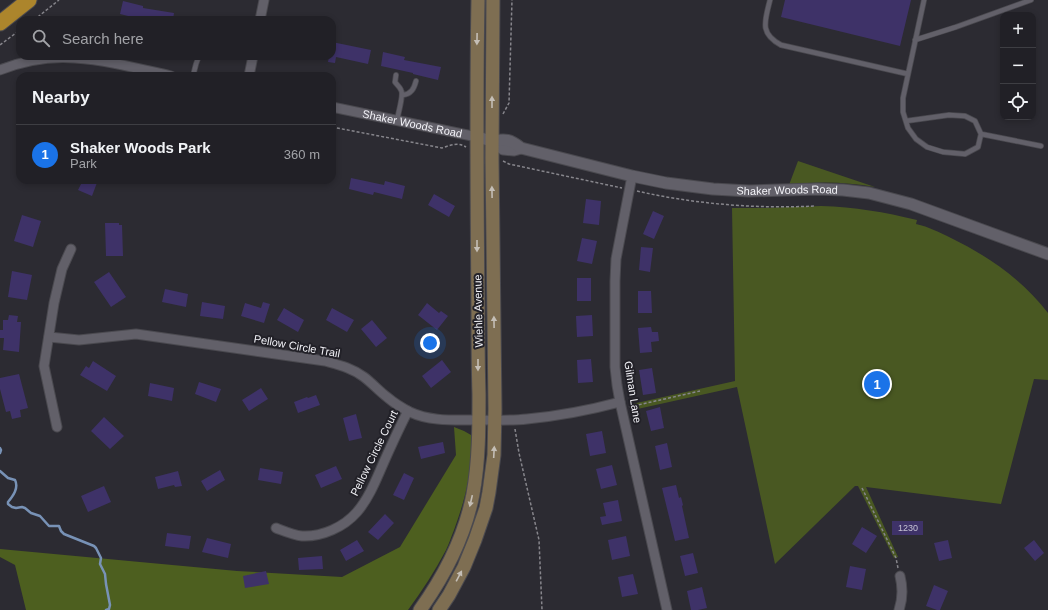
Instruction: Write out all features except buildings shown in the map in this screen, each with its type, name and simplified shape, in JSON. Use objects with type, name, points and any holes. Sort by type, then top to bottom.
[{"type":"highway","points":[[0,23],[29,0]]},
{"type":"main road","name":"Wiehle Avenue","points":[[420,610],[434,591],[453,556],[466,521],[473,495],[478,459],[478,0]]},
{"type":"main road","name":"Wiehle Avenue","points":[[439,610],[464,567],[475,540],[486,508],[492,474],[495,421],[497,145],[493,0]]},
{"type":"street","points":[[261,16],[264,0]]},
{"type":"street","points":[[0,70],[27,62],[42,60]]},
{"type":"street","points":[[94,60],[153,72]]},
{"type":"street","points":[[250,72],[252,60]]},
{"type":"street","name":"Shaker Woods Road","points":[[336,108],[477,137],[497,145],[503,140],[513,142],[521,148],[632,176],[666,182],[713,189],[749,192],[818,189],[868,193],[911,204],[1048,254]]},
{"type":"street","name":"Gilman Lane","points":[[632,176],[616,259],[615,367],[621,405],[667,610]]},
{"type":"street","points":[[57,427],[44,366],[54,304],[62,268],[71,249]]},
{"type":"street","name":"Pellow Circle Trail","points":[[49,337],[79,340],[136,334],[325,361],[351,369],[374,384],[387,398],[418,416],[430,419],[495,421],[527,419],[621,405]]},
{"type":"street","name":"Pellow Circle Court","points":[[276,528],[302,536],[313,535],[332,530],[348,520],[357,512],[372,488],[408,411]]},
{"type":"street","points":[[899,610],[903,596],[900,576]]},
{"type":"lane","points":[[770,0],[765,25],[773,41],[781,45],[908,74]]},
{"type":"lane","points":[[906,121],[949,114],[965,116],[975,121],[981,134],[978,147],[965,154],[943,152],[927,147],[916,139],[908,128],[903,112],[903,98],[924,0]]},
{"type":"lane","points":[[915,40],[1031,0]]},
{"type":"lane","points":[[194,72],[198,60]]},
{"type":"lane","points":[[396,75],[395,82],[403,95],[397,120]]},
{"type":"lane","points":[[403,95],[410,93],[414,88],[416,81]]},
{"type":"lane","points":[[981,134],[1041,146]]},
{"type":"path","points":[[39,16],[59,0]]},
{"type":"path","points":[[500,119],[509,103],[512,0]]},
{"type":"path","points":[[0,45],[16,33]]},
{"type":"path","points":[[336,127],[442,148],[452,144],[458,144],[466,147]]},
{"type":"path","points":[[497,145],[503,161],[509,164],[680,199],[735,206],[815,206]]},
{"type":"path","points":[[621,405],[700,391]]},
{"type":"path","points":[[515,427],[519,453],[539,540],[542,610]]},
{"type":"path","points":[[862,488],[896,558],[900,576]]},
{"type":"green space","points":[[798,161],[875,187],[832,183],[789,185]]},
{"type":"green space","points":[[821,206],[869,210],[917,220],[916,224],[934,230],[965,245],[1004,270],[1028,290],[1048,313],[1048,380],[1034,379],[1001,504],[866,487],[898,557],[894,558],[858,486],[855,486],[775,564],[737,387],[633,410],[632,404],[735,381],[732,208]]},
{"type":"green space","points":[[454,427],[471,435],[472,447],[470,471],[465,495],[458,519],[446,550],[428,581],[408,610],[26,610],[15,565],[0,557],[0,549],[237,571],[342,577],[400,547],[456,455]]},
{"type":"waterway","points":[[0,448],[0,453]]},
{"type":"waterway","points":[[0,471],[8,478],[15,480],[16,483],[15,492],[8,504],[16,508],[25,508],[31,513],[40,516],[49,526],[59,526],[64,534],[96,548],[101,558],[100,564],[105,574],[110,605],[109,609],[106,610]]},
{"type":"place","name":"Shaker Woods Park","points":[[877,384]]}]
